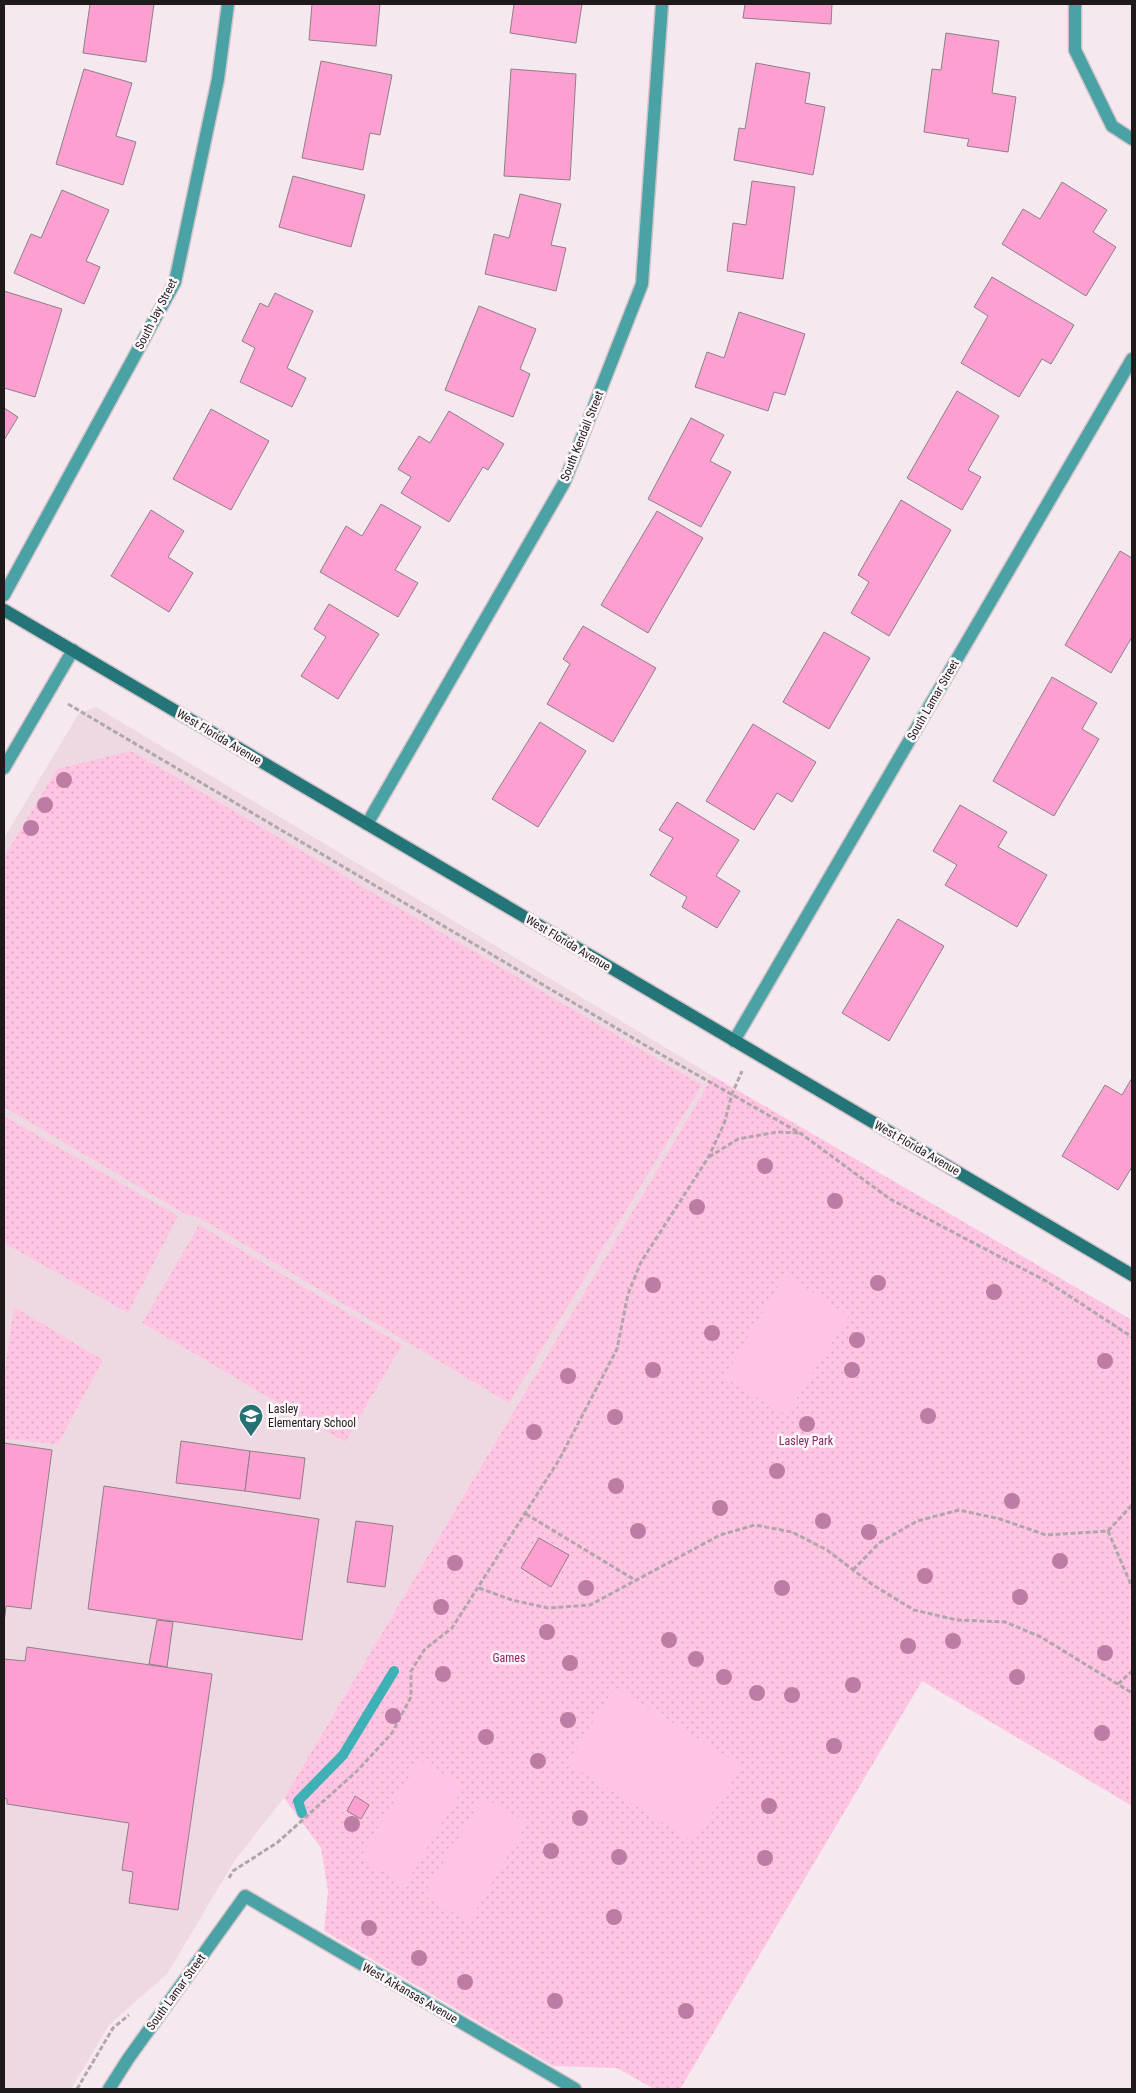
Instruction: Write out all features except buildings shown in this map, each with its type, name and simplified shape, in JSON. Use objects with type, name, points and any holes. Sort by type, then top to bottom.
[{"type":"street","name":"South Jay Street","points":[[4,595],[175,282],[218,79],[228,4]]},
{"type":"street","name":"South Kendall Street","points":[[367,824],[564,483],[642,284],[662,4]]},
{"type":"street","points":[[1075,4],[1075,50],[1112,126],[1132,139]]},
{"type":"street","name":"South Lamar Street","points":[[734,1041],[1132,359]]},
{"type":"street","name":"West Florida Avenue","points":[[4,610],[1132,1275]]},
{"type":"street","points":[[4,768],[73,650]]},
{"type":"street","name":"South Lamar Street","points":[[109,2089],[128,2059],[245,1896]]},
{"type":"street","name":"West Arkansas Avenue","points":[[245,1896],[575,2089]]},
{"type":"path","points":[[48,692],[655,1051],[800,1133],[890,1199],[1048,1282],[1132,1337]]},
{"type":"path","points":[[228,1879],[233,1871],[278,1842],[357,1771],[392,1733],[411,1697],[411,1671],[425,1649],[452,1628],[559,1460],[617,1350],[628,1294],[641,1262],[708,1158],[724,1124],[732,1094]]},
{"type":"path","points":[[708,1158],[738,1139],[777,1132],[800,1133]]},
{"type":"path","points":[[853,1570],[879,1543],[917,1520],[959,1510],[1000,1519],[1046,1535],[1108,1531],[1132,1505]]},
{"type":"path","points":[[526,1514],[635,1581]]},
{"type":"path","points":[[479,1588],[512,1600],[548,1608],[590,1605],[720,1535],[755,1525],[792,1532],[827,1550],[873,1585],[914,1610],[957,1620],[1005,1622],[1041,1637],[1132,1693]]},
{"type":"path","points":[[1108,1531],[1132,1587]]},
{"type":"path","points":[[1118,1684],[1132,1671]]},
{"type":"path","points":[[77,2089],[113,2028],[133,2012]]},
{"type":"shaded area","name":"Lasley Elementary School","points":[[96,707],[713,1076],[284,1798],[235,1860],[167,1974],[109,2025],[71,2089],[4,2089],[4,838],[79,713]]},
{"type":"green space","points":[[131,751],[702,1085],[509,1403],[200,1218],[185,1214],[4,1107],[4,857],[57,769]]},
{"type":"green space","name":"Lasley Park","points":[[713,1076],[1132,1320],[1132,1806],[922,1681],[680,2089],[654,2089],[617,2068],[553,2066],[324,1931],[328,1891],[321,1848],[284,1798]]},
{"type":"green space","points":[[4,1116],[178,1216],[128,1313],[4,1243]]},
{"type":"green space","points":[[199,1225],[402,1345],[345,1442],[142,1323]]},
{"type":"green space","points":[[785,1275],[849,1316],[786,1415],[724,1377]]},
{"type":"green space","points":[[14,1307],[103,1360],[58,1444],[4,1439],[4,1377]]},
{"type":"green space","points":[[615,1687],[742,1766],[694,1842],[567,1763]]},
{"type":"green space","points":[[419,1760],[464,1786],[405,1885],[360,1858]]},
{"type":"green space","points":[[483,1797],[527,1823],[469,1922],[424,1895]]},
{"type":"waterway","points":[[302,1813],[298,1801],[343,1755],[394,1671]]},
{"type":"place","name":"Lasley Elementary School","points":[[251,1437]]},
{"type":"park label","name":"Games","points":[[509,1658]]}]
